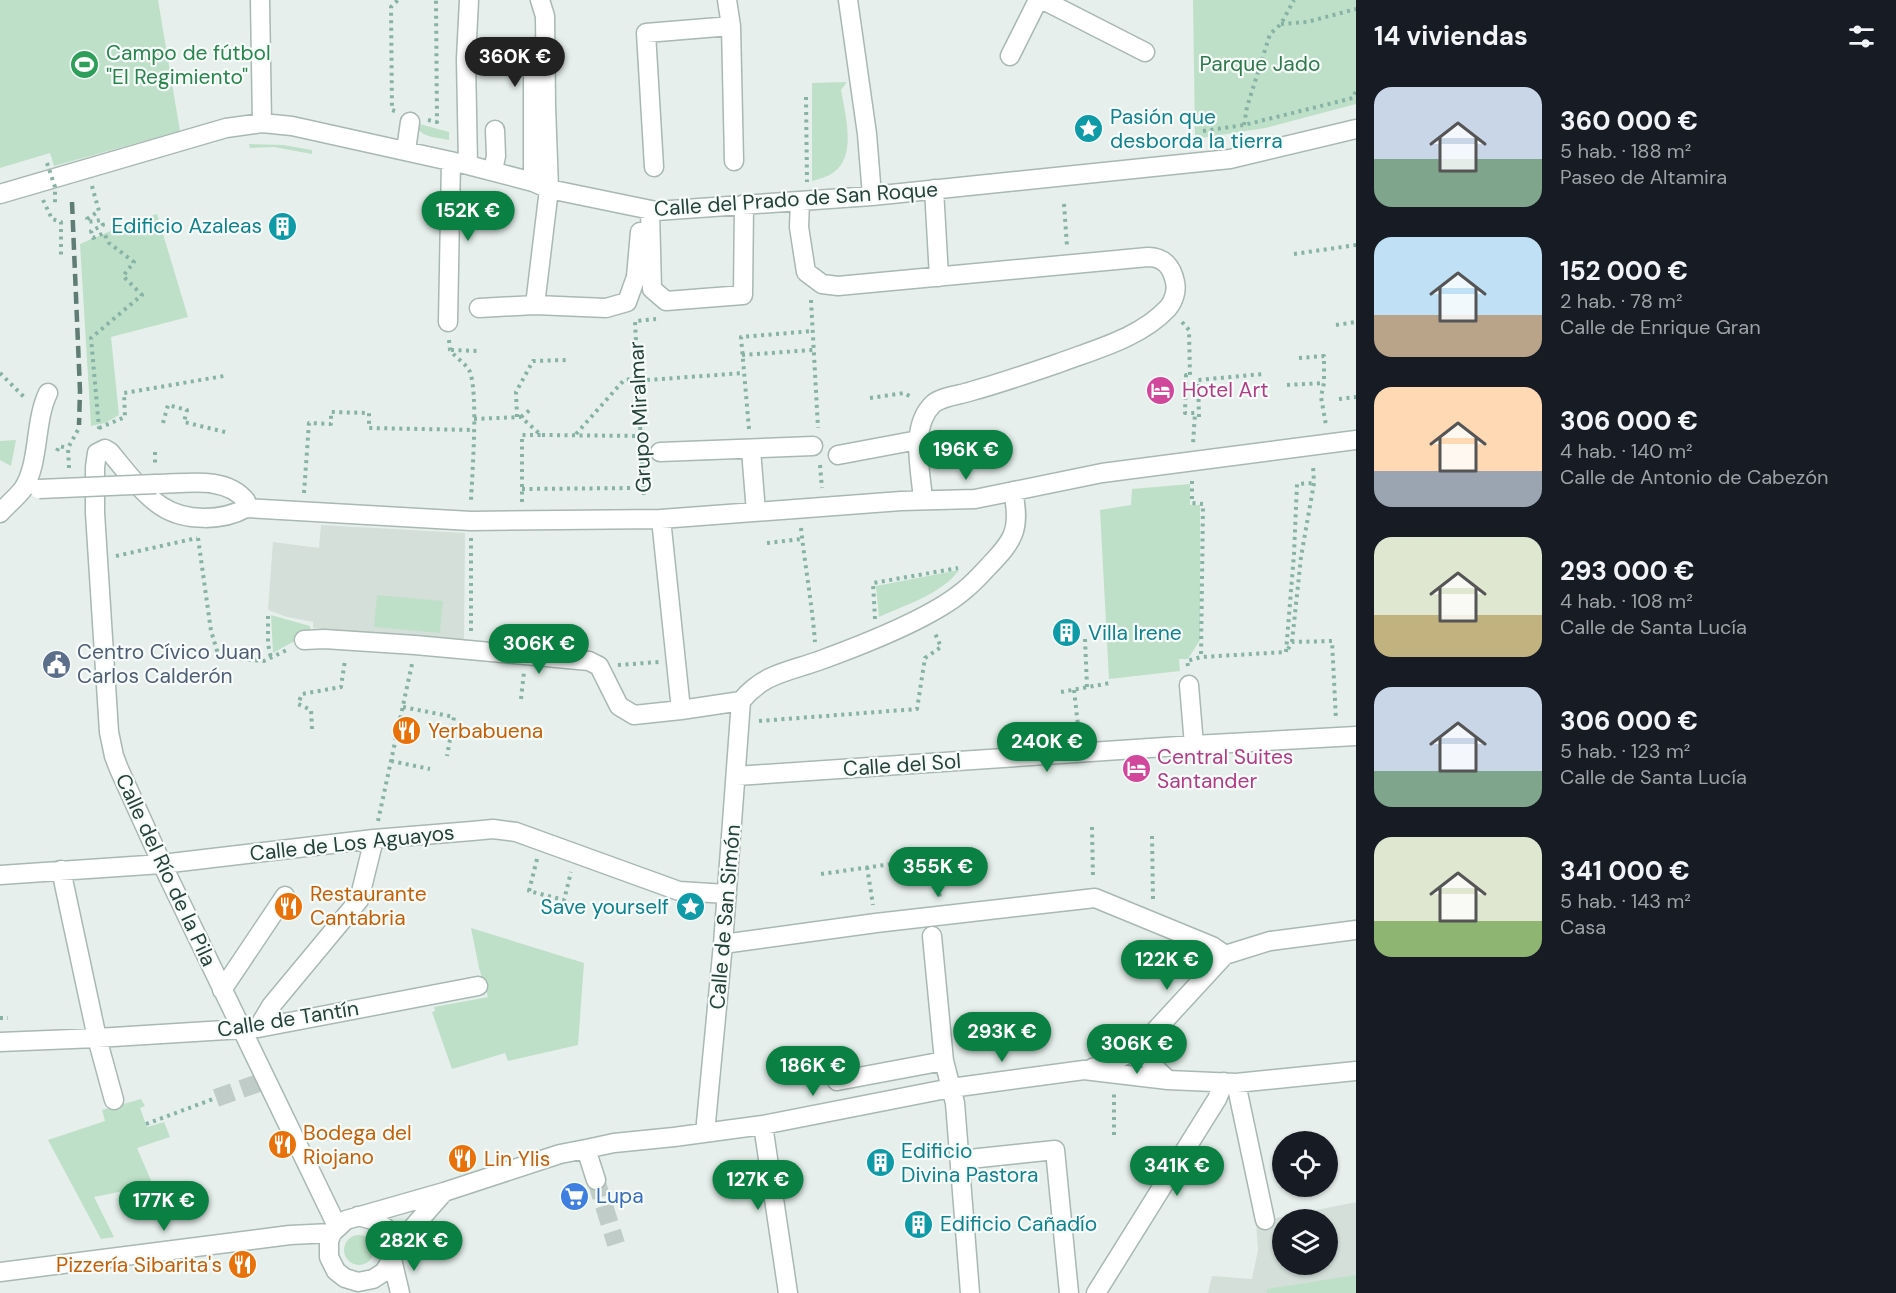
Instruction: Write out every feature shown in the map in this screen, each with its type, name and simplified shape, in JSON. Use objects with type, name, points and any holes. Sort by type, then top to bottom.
[{"type":"street","points":[[260,0],[262,123]]},
{"type":"street","points":[[448,322],[469,0]]},
{"type":"street","points":[[535,305],[546,106],[545,16],[540,0]]},
{"type":"street","points":[[727,0],[731,26],[734,161]]},
{"type":"street","points":[[848,0],[867,134],[872,196]]},
{"type":"street","points":[[1010,56],[1038,0]]},
{"type":"street","points":[[1043,0],[1145,52]]},
{"type":"street","points":[[654,167],[646,33],[731,26]]},
{"type":"street","points":[[406,150],[413,118]]},
{"type":"street","name":"Calle del Prado de San Roque","points":[[0,194],[226,128],[262,123],[292,126],[406,150],[493,171],[541,186],[646,210],[872,196],[1230,159],[1356,129]]},
{"type":"street","points":[[493,171],[496,156],[495,130]]},
{"type":"street","points":[[934,189],[939,277]]},
{"type":"street","points":[[800,201],[799,227],[806,272],[822,284],[838,286],[1157,257],[1164,261],[1170,269],[1176,287],[1169,307],[1140,330],[1114,343],[972,392],[936,401],[924,413],[918,440],[923,500]]},
{"type":"street","points":[[646,210],[651,289],[666,301],[743,295],[744,204]]},
{"type":"street","points":[[479,308],[535,305],[606,308],[627,302],[636,277],[646,210]]},
{"type":"street","points":[[31,489],[29,475],[41,407],[48,393]]},
{"type":"street","name":"Grupo Miralmar","points":[[660,452],[750,442],[822,448],[918,440]]},
{"type":"street","points":[[0,513],[31,489],[218,484],[231,487],[246,501],[246,508],[471,527],[661,519],[923,500],[975,499],[1101,473],[1356,440]]},
{"type":"street","points":[[750,442],[756,512]]},
{"type":"street","name":"Calle del Río de la Pila","points":[[246,508],[235,514],[206,518],[190,516],[162,507],[110,452],[105,449],[97,453],[95,513],[110,732],[118,769],[222,990],[249,1028],[335,1230]]},
{"type":"street","points":[[304,640],[324,639],[415,645],[589,661],[599,666],[619,706],[634,715],[741,701],[751,688],[762,681],[839,653],[936,610],[969,587],[1008,545],[1016,527],[1017,512],[1013,491]]},
{"type":"street","points":[[661,519],[681,710]]},
{"type":"street","points":[[1189,685],[1194,745]]},
{"type":"street","name":"Calle de San Simón","points":[[705,1133],[723,944],[741,701]]},
{"type":"street","name":"Calle del Sol","points":[[736,776],[1356,736]]},
{"type":"street","name":"Calle de Los Aguayos","points":[[0,875],[162,864],[376,833],[493,829],[516,832],[679,891],[727,894]]},
{"type":"street","points":[[249,1028],[271,1006],[359,900],[376,833]]},
{"type":"street","points":[[61,870],[97,1038],[114,1100]]},
{"type":"street","points":[[222,990],[285,896]]},
{"type":"street","points":[[723,944],[876,923],[1095,898],[1183,933],[1212,946],[1225,955]]},
{"type":"street","points":[[444,1192],[392,1254],[384,1272],[373,1280],[342,1286],[328,1257],[329,1241],[335,1230],[346,1220],[444,1192],[560,1154],[614,1143],[764,1125],[951,1088],[1084,1071],[1115,1061],[1141,1046],[1225,955],[1270,941],[1356,930]]},
{"type":"street","points":[[932,936],[944,1061],[955,1103],[970,1293]]},
{"type":"street","name":"Calle de Tantín","points":[[0,1042],[249,1028],[478,986]]},
{"type":"street","points":[[1141,1046],[1152,1065],[1168,1080]]},
{"type":"street","points":[[837,1081],[944,1061]]},
{"type":"street","points":[[1084,1071],[1168,1080],[1230,1082],[1356,1071]]},
{"type":"street","points":[[1230,1082],[1265,1220]]},
{"type":"street","points":[[1096,1293],[1217,1099],[1230,1082]]},
{"type":"street","points":[[764,1125],[788,1293]]},
{"type":"street","points":[[586,1149],[597,1180]]},
{"type":"street","points":[[960,1160],[1054,1150],[1069,1293]]},
{"type":"street","points":[[358,1216],[376,1221],[387,1229],[392,1240],[392,1254],[400,1293]]},
{"type":"street","points":[[0,1272],[335,1230]]},
{"type":"path","points":[[398,0],[391,7],[392,110],[413,118],[437,122],[436,0]]},
{"type":"path","points":[[1244,125],[1247,106],[1270,34],[1281,24],[1294,0]]},
{"type":"path","points":[[1281,24],[1307,22],[1356,9]]},
{"type":"path","points":[[1203,131],[1244,125],[1353,98],[1356,91]]},
{"type":"path","points":[[806,97],[807,181]]},
{"type":"path","points":[[47,163],[55,187],[56,205]]},
{"type":"path","points":[[35,183],[52,219],[61,222],[61,255]]},
{"type":"path","points":[[1064,204],[1067,244]]},
{"type":"path","points":[[99,211],[87,219],[88,222],[101,220],[103,225],[91,231],[93,238],[104,233],[109,243],[134,262],[123,276],[142,295],[91,338],[99,428],[125,417],[124,393],[224,376]]},
{"type":"path","points":[[1294,254],[1356,245]]},
{"type":"path","points":[[812,317],[822,448],[822,494]]},
{"type":"path","name":"Grupo Miralmar","points":[[644,508],[635,321],[667,318]]},
{"type":"path","points":[[1336,325],[1356,322]]},
{"type":"path","points":[[1189,330],[1190,376],[1186,375],[1185,413],[1195,413],[1193,444]]},
{"type":"path","points":[[750,442],[741,337],[812,331]]},
{"type":"path","points":[[450,350],[479,351]]},
{"type":"path","points":[[742,355],[814,350]]},
{"type":"path","points":[[454,355],[471,373],[474,419],[471,642]]},
{"type":"path","points":[[1299,358],[1324,356],[1324,383],[1321,397],[1329,444]]},
{"type":"path","points":[[542,435],[519,417],[516,392],[533,360],[568,360]]},
{"type":"path","points":[[0,373],[29,402]]},
{"type":"path","points":[[647,380],[744,373]]},
{"type":"path","points":[[1199,417],[1198,380],[1263,374]]},
{"type":"path","points":[[576,434],[624,380],[638,378]]},
{"type":"path","points":[[1287,385],[1324,383]]},
{"type":"path","points":[[870,399],[904,393],[913,398]]},
{"type":"path","points":[[1339,399],[1356,397]]},
{"type":"path","points":[[163,423],[168,405],[187,410],[184,422],[230,433]]},
{"type":"path","points":[[474,419],[519,417],[531,409]]},
{"type":"path","points":[[304,496],[309,423],[331,424],[331,412],[369,413],[369,428],[474,430]]},
{"type":"path","points":[[60,446],[68,447],[79,428]]},
{"type":"path","points":[[635,488],[522,491],[522,435],[641,436]]},
{"type":"path","points":[[1192,479],[1192,503],[1203,504],[1201,657]]},
{"type":"path","points":[[1314,483],[1301,557],[1292,642],[1286,652],[1297,484],[1314,483]]},
{"type":"path","points":[[799,509],[813,611],[815,646]]},
{"type":"path","points":[[107,558],[198,538],[206,602],[219,657],[264,661],[304,640]]},
{"type":"path","points":[[767,543],[802,539]]},
{"type":"path","points":[[875,619],[873,583],[963,567],[987,568]]},
{"type":"path","points":[[268,616],[268,644],[271,658]]},
{"type":"path","points":[[1085,639],[1087,687]]},
{"type":"path","points":[[1292,642],[1332,641],[1335,708]]},
{"type":"path","points":[[740,723],[917,709],[925,658],[941,647]]},
{"type":"path","points":[[312,729],[310,710],[298,704],[302,694],[341,687],[346,650]]},
{"type":"path","points":[[1187,661],[1201,657],[1286,652]]},
{"type":"path","points":[[376,833],[413,659]]},
{"type":"path","points":[[599,666],[676,661]]},
{"type":"path","points":[[521,699],[524,671]]},
{"type":"path","points":[[1061,692],[1110,683]]},
{"type":"path","points":[[1074,690],[1079,737]]},
{"type":"path","points":[[403,707],[454,717],[447,756]]},
{"type":"path","points":[[391,761],[430,769]]},
{"type":"path","points":[[1092,827],[1092,877]]},
{"type":"path","points":[[1152,836],[1154,898]]},
{"type":"path","points":[[541,841],[529,891],[564,900],[576,853]]},
{"type":"path","points":[[821,874],[934,858],[943,915]]},
{"type":"path","points":[[867,867],[876,923]]},
{"type":"path","points":[[0,1018],[8,1018]]},
{"type":"path","points":[[1114,1074],[1114,1135]]},
{"type":"path","points":[[146,1124],[216,1098]]},
{"type":"shaded area","points":[[321,525],[465,533],[464,642],[313,628],[313,622],[287,617],[268,610],[273,542],[319,548]]},
{"type":"shaded area","points":[[1356,1202],[1356,1293],[1208,1293],[1212,1276],[1252,1279],[1258,1250],[1256,1222],[1272,1219],[1272,1275],[1338,1275],[1338,1209],[1321,1209]]},
{"type":"green space","name":"Campo de fútbol \"El Regimiento\"","points":[[0,0],[158,0],[180,131],[54,166],[50,153],[0,168]]},
{"type":"green space","name":"Parque Jado","points":[[1193,0],[1356,0],[1356,104],[1265,128],[1195,139]]},
{"type":"green space","points":[[847,82],[841,90],[848,134],[845,156],[841,165],[834,172],[812,181],[812,83]]},
{"type":"green space","points":[[416,123],[449,132],[449,140],[424,134]]},
{"type":"green space","points":[[249,144],[283,145],[312,150],[312,154],[274,147],[250,148]]},
{"type":"green space","points":[[157,214],[188,317],[111,337],[119,415],[105,423],[91,426],[80,244]]},
{"type":"green space","points":[[16,440],[11,466],[0,460],[0,441]]},
{"type":"green space","points":[[1190,484],[1190,505],[1200,505],[1200,640],[1188,659],[1179,659],[1180,671],[1109,679],[1100,510],[1131,505],[1132,489]]},
{"type":"green space","points":[[959,570],[943,586],[933,592],[879,617],[876,586]]},
{"type":"green space","points":[[377,595],[443,601],[440,633],[374,627]]},
{"type":"green space","points":[[271,615],[310,626],[311,637],[300,638],[273,653]]},
{"type":"green space","points":[[471,928],[584,963],[578,1045],[508,1061],[505,1053],[452,1069],[432,1012],[435,1011],[434,1007],[488,997],[479,968]]},
{"type":"green space","points":[[141,1099],[145,1106],[140,1108],[147,1127],[164,1122],[170,1137],[137,1148],[153,1185],[94,1197],[114,1237],[101,1239],[48,1140],[105,1121],[102,1110]]},
{"type":"green space","points":[[359,1235],[369,1240],[374,1250],[369,1260],[359,1265],[349,1260],[344,1250],[349,1240]]},
{"type":"green space","points":[[1356,1275],[1356,1293],[1267,1293],[1267,1289]]},
{"type":"tunnel","points":[[216,1098],[267,1080]]},
{"type":"tunnel","points":[[596,1180],[616,1244]]},
{"type":"railway","points":[[72,202],[80,391],[79,425]]},
{"type":"place","name":"Campo de fútbol \"El Regimiento\"","points":[[85,65]]},
{"type":"place","name":"Pasión que desborda la tierra","points":[[1089,129]]},
{"type":"place","name":"Edificio Azaleas","points":[[283,226]]},
{"type":"place","name":"Hotel Art","points":[[1161,390]]},
{"type":"place","name":"Villa Irene","points":[[1067,633]]},
{"type":"place","name":"Centro Cívico Juan Carlos Calderón","points":[[56,664]]},
{"type":"place","name":"Yerbabuena","points":[[407,731]]},
{"type":"place","name":"Central Suites Santander","points":[[1136,769]]},
{"type":"place","name":"Restaurante Cantabria","points":[[289,906]]},
{"type":"place","name":"Save yourself","points":[[690,907]]},
{"type":"place","name":"Bodega del Riojano","points":[[282,1145]]},
{"type":"place","name":"Lin Ylis","points":[[463,1159]]},
{"type":"place","name":"Edificio Divina Pastora","points":[[880,1163]]},
{"type":"place","name":"Lupa","points":[[575,1196]]},
{"type":"place","name":"Edificio Cañadío","points":[[919,1224]]},
{"type":"place","name":"Pizzería Sibarita's","points":[[243,1265]]}]
